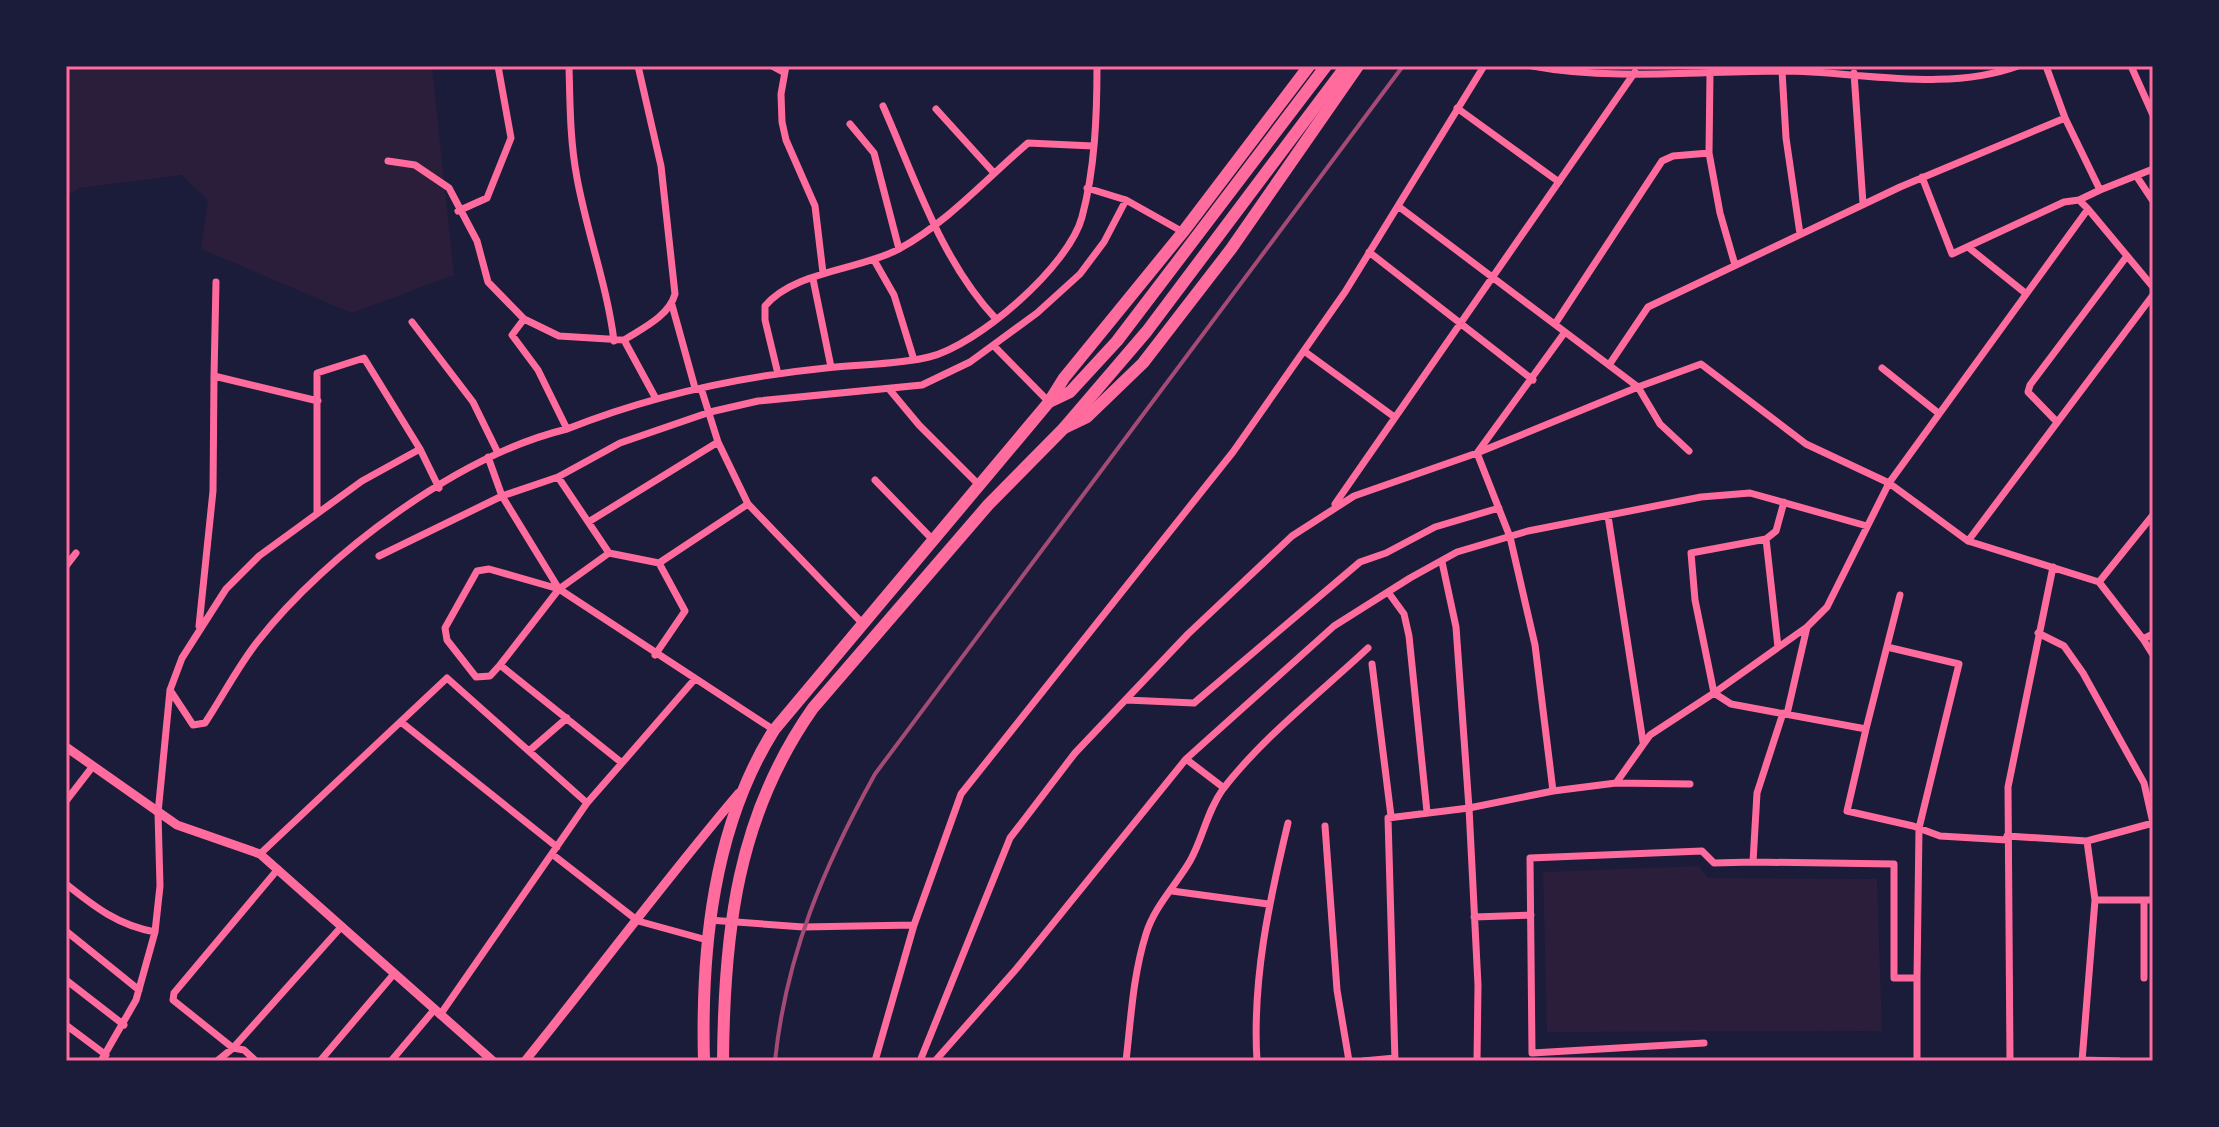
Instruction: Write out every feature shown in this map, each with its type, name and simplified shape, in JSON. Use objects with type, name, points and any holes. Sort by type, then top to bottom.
[{"type":"main road","points":[[704,1061],[709,920],[742,790],[774,730],[1049,402],[1064,378],[1183,232],[1309,66]]},
{"type":"main road","points":[[1049,402],[1070,392],[1117,341],[1326,66]]},
{"type":"main road","points":[[723,1061],[725,981],[740,867],[754,817],[791,739],[813,708],[988,505],[1064,428],[1147,331],[1346,66]]},
{"type":"main road","points":[[1064,428],[1087,417],[1143,363],[1231,249],[1358,66]]},
{"type":"street","points":[[458,211],[487,198],[511,138],[498,66]]},
{"type":"street","points":[[569,66],[571,139],[577,180],[609,304],[614,341]]},
{"type":"street","points":[[638,66],[661,166],[675,289],[672,305],[718,442],[748,504],[863,624]]},
{"type":"street","points":[[772,66],[784,69],[782,122],[786,140],[815,206],[823,273]]},
{"type":"street","points":[[170,690],[193,725],[205,723],[256,642],[313,578],[376,528],[488,457],[655,397],[778,374],[914,360],[957,345],[996,319],[1037,283],[1069,246],[1082,219],[1093,146],[1097,66]]},
{"type":"street","points":[[875,1061],[914,925],[961,794],[1233,452],[1369,252],[1484,66]]},
{"type":"street","points":[[1532,66],[1710,73],[1808,69],[1939,79],[1998,72],[2018,66]]},
{"type":"street","points":[[2046,66],[2065,118],[2100,190]]},
{"type":"street","points":[[2131,66],[2153,115]]},
{"type":"street","points":[[1782,71],[1786,138],[1800,234]]},
{"type":"street","points":[[1334,505],[1635,72]]},
{"type":"street","points":[[1710,73],[1709,153],[1720,213],[1735,265]]},
{"type":"street","points":[[1854,73],[1863,204]]},
{"type":"street","points":[[883,106],[936,226],[980,303],[996,319]]},
{"type":"street","points":[[1457,108],[1559,182]]},
{"type":"street","points":[[936,109],[994,173]]},
{"type":"street","points":[[1609,365],[1648,307],[1922,177],[2065,118]]},
{"type":"street","points":[[850,124],[874,153],[899,249]]},
{"type":"street","points":[[778,374],[765,320],[765,306],[772,297],[823,273],[874,260],[899,249],[936,226],[1028,143],[1093,146]]},
{"type":"street","points":[[1555,324],[1662,161],[1673,156],[1709,153]]},
{"type":"street","points":[[388,161],[415,165],[452,193],[458,211],[477,241],[488,282],[524,319],[559,336],[614,341],[624,340],[672,305]]},
{"type":"street","points":[[1922,177],[1952,254],[2064,202],[2079,200],[2153,169]]},
{"type":"street","points":[[2137,177],[2153,201]]},
{"type":"street","points":[[1087,188],[1126,200],[1183,232]]},
{"type":"street","points":[[379,556],[502,496],[558,477],[620,443],[710,412],[758,401],[922,385],[994,346],[1080,274],[1104,242],[1126,200]]},
{"type":"street","points":[[2079,200],[2153,287]]},
{"type":"street","points":[[1398,206],[1638,387],[1660,424],[1689,451]]},
{"type":"street","points":[[1616,783],[1643,742],[1807,627],[1827,607],[1889,483],[2024,292],[2088,209]]},
{"type":"street","points":[[1968,247],[2024,292]]},
{"type":"street","points":[[1369,252],[1533,380]]},
{"type":"street","points":[[2057,422],[2028,392],[2030,385],[2127,256]]},
{"type":"street","points":[[874,260],[894,295],[914,360]]},
{"type":"street","points":[[813,279],[831,367]]},
{"type":"street","points":[[198,630],[213,491],[216,282]]},
{"type":"street","points":[[1968,541],[2153,295]]},
{"type":"street","points":[[524,319],[512,335],[538,370],[567,429]]},
{"type":"street","points":[[412,322],[473,402],[498,453]]},
{"type":"street","points":[[1477,453],[1565,332]]},
{"type":"street","points":[[624,340],[655,397]]},
{"type":"street","points":[[994,346],[1049,402]]},
{"type":"street","points":[[1304,351],[1393,416]]},
{"type":"street","points":[[317,513],[319,370],[364,358],[420,449],[439,488]]},
{"type":"street","points":[[920,1061],[1010,838],[1075,753],[1211,612],[1292,536],[1334,505],[1371,489],[1477,453],[1701,364],[1806,444],[1889,483],[1968,541],[2099,582],[2153,655]]},
{"type":"street","points":[[1882,368],[1937,412]]},
{"type":"street","points":[[214,376],[318,401]]},
{"type":"street","points":[[889,389],[919,425],[980,486]]},
{"type":"street","points":[[590,521],[718,442]]},
{"type":"street","points":[[66,1025],[103,1058],[124,1025],[139,990],[155,932],[160,886],[158,813],[170,690],[182,658],[198,630],[226,589],[259,556],[362,481],[420,449]]},
{"type":"street","points":[[1477,453],[1510,537],[1535,645],[1553,791]]},
{"type":"street","points":[[488,457],[502,496],[559,589]]},
{"type":"street","points":[[558,477],[609,553]]},
{"type":"street","points":[[875,480],[933,540]]},
{"type":"street","points":[[935,1061],[1017,968],[1186,759],[1334,626],[1388,592],[1466,549],[1701,497],[1750,493],[1867,526]]},
{"type":"street","points":[[1784,502],[1776,531],[1766,539],[1691,553],[1695,600],[1714,693],[1731,704],[1866,729]]},
{"type":"street","points":[[748,504],[659,563],[609,553],[559,589],[490,676],[476,677],[447,640],[445,628],[477,571],[489,569],[559,589],[655,655],[774,730]]},
{"type":"street","points":[[1127,700],[1194,703],[1360,562],[1386,553],[1435,527],[1499,508]]},
{"type":"street","points":[[2099,582],[2153,515]]},
{"type":"street","points":[[1608,516],[1643,742]]},
{"type":"street","points":[[1766,539],[1778,647]]},
{"type":"street","points":[[66,566],[76,553]]},
{"type":"street","points":[[1442,562],[1456,627],[1469,808],[1477,1061]]},
{"type":"street","points":[[655,655],[685,611],[659,563]]},
{"type":"street","points":[[2010,1061],[2008,787],[2053,567]]},
{"type":"street","points":[[1388,592],[1404,614],[1409,636],[1427,812]]},
{"type":"street","points":[[1900,595],[1847,811],[1940,836],[2087,841],[2153,823],[2144,783],[2077,664],[2064,646],[2038,633]]},
{"type":"street","points":[[1753,862],[1757,793],[1785,714],[1807,627]]},
{"type":"street","points":[[2143,639],[2153,634]]},
{"type":"street","points":[[1887,647],[1959,664],[1919,828],[1917,1061]]},
{"type":"street","points":[[1126,1061],[1137,967],[1151,918],[1192,857],[1211,808],[1224,788],[1368,648]]},
{"type":"street","points":[[1363,1061],[1395,1060],[1386,826],[1391,816],[1372,664]]},
{"type":"street","points":[[500,665],[622,763]]},
{"type":"street","points":[[260,854],[447,678],[587,803]]},
{"type":"street","points":[[391,1061],[437,1012],[587,803],[694,680]]},
{"type":"street","points":[[529,751],[567,718]]},
{"type":"street","points":[[401,722],[638,921],[707,940]]},
{"type":"street","points":[[66,747],[158,813],[212,840],[260,854],[493,1061]]},
{"type":"street","points":[[1186,759],[1224,788]]},
{"type":"street","points":[[66,801],[93,766]]},
{"type":"street","points":[[1391,816],[1469,808],[1553,791],[1616,783],[1690,784]]},
{"type":"street","points":[[525,1061],[638,921],[662,884],[742,790]]},
{"type":"street","points":[[1257,1061],[1259,971],[1268,904],[1288,823]]},
{"type":"street","points":[[1325,826],[1337,990],[1349,1061]]},
{"type":"street","points":[[2087,841],[2095,900],[2082,1060],[2119,1061]]},
{"type":"street","points":[[1704,1043],[1532,1053],[1530,858],[1702,851],[1714,863],[1894,864],[1894,978],[1917,978]]},
{"type":"street","points":[[256,1061],[244,1050],[233,1048],[172,997],[278,869]]},
{"type":"street","points":[[66,884],[108,917],[127,927],[155,932]]},
{"type":"street","points":[[1172,891],[1268,904]]},
{"type":"street","points":[[2095,900],[2149,900],[2144,978]]},
{"type":"street","points":[[1474,917],[1531,915]]},
{"type":"street","points":[[709,920],[803,927],[914,925]]},
{"type":"street","points":[[217,1061],[233,1048],[342,926]]},
{"type":"street","points":[[66,931],[139,990]]},
{"type":"street","points":[[320,1061],[393,975]]},
{"type":"street","points":[[66,980],[124,1025]]},
{"type":"shaded area","points":[[66,66],[432,66],[454,275],[352,313],[201,249],[208,200],[181,175],[80,188],[66,196]]},
{"type":"shaded area","points":[[1699,866],[1708,878],[1877,879],[1882,1031],[1547,1032],[1543,872]]},
{"type":"railway","points":[[775,1061],[788,984],[810,912],[839,843],[875,774],[1403,66]]}]
